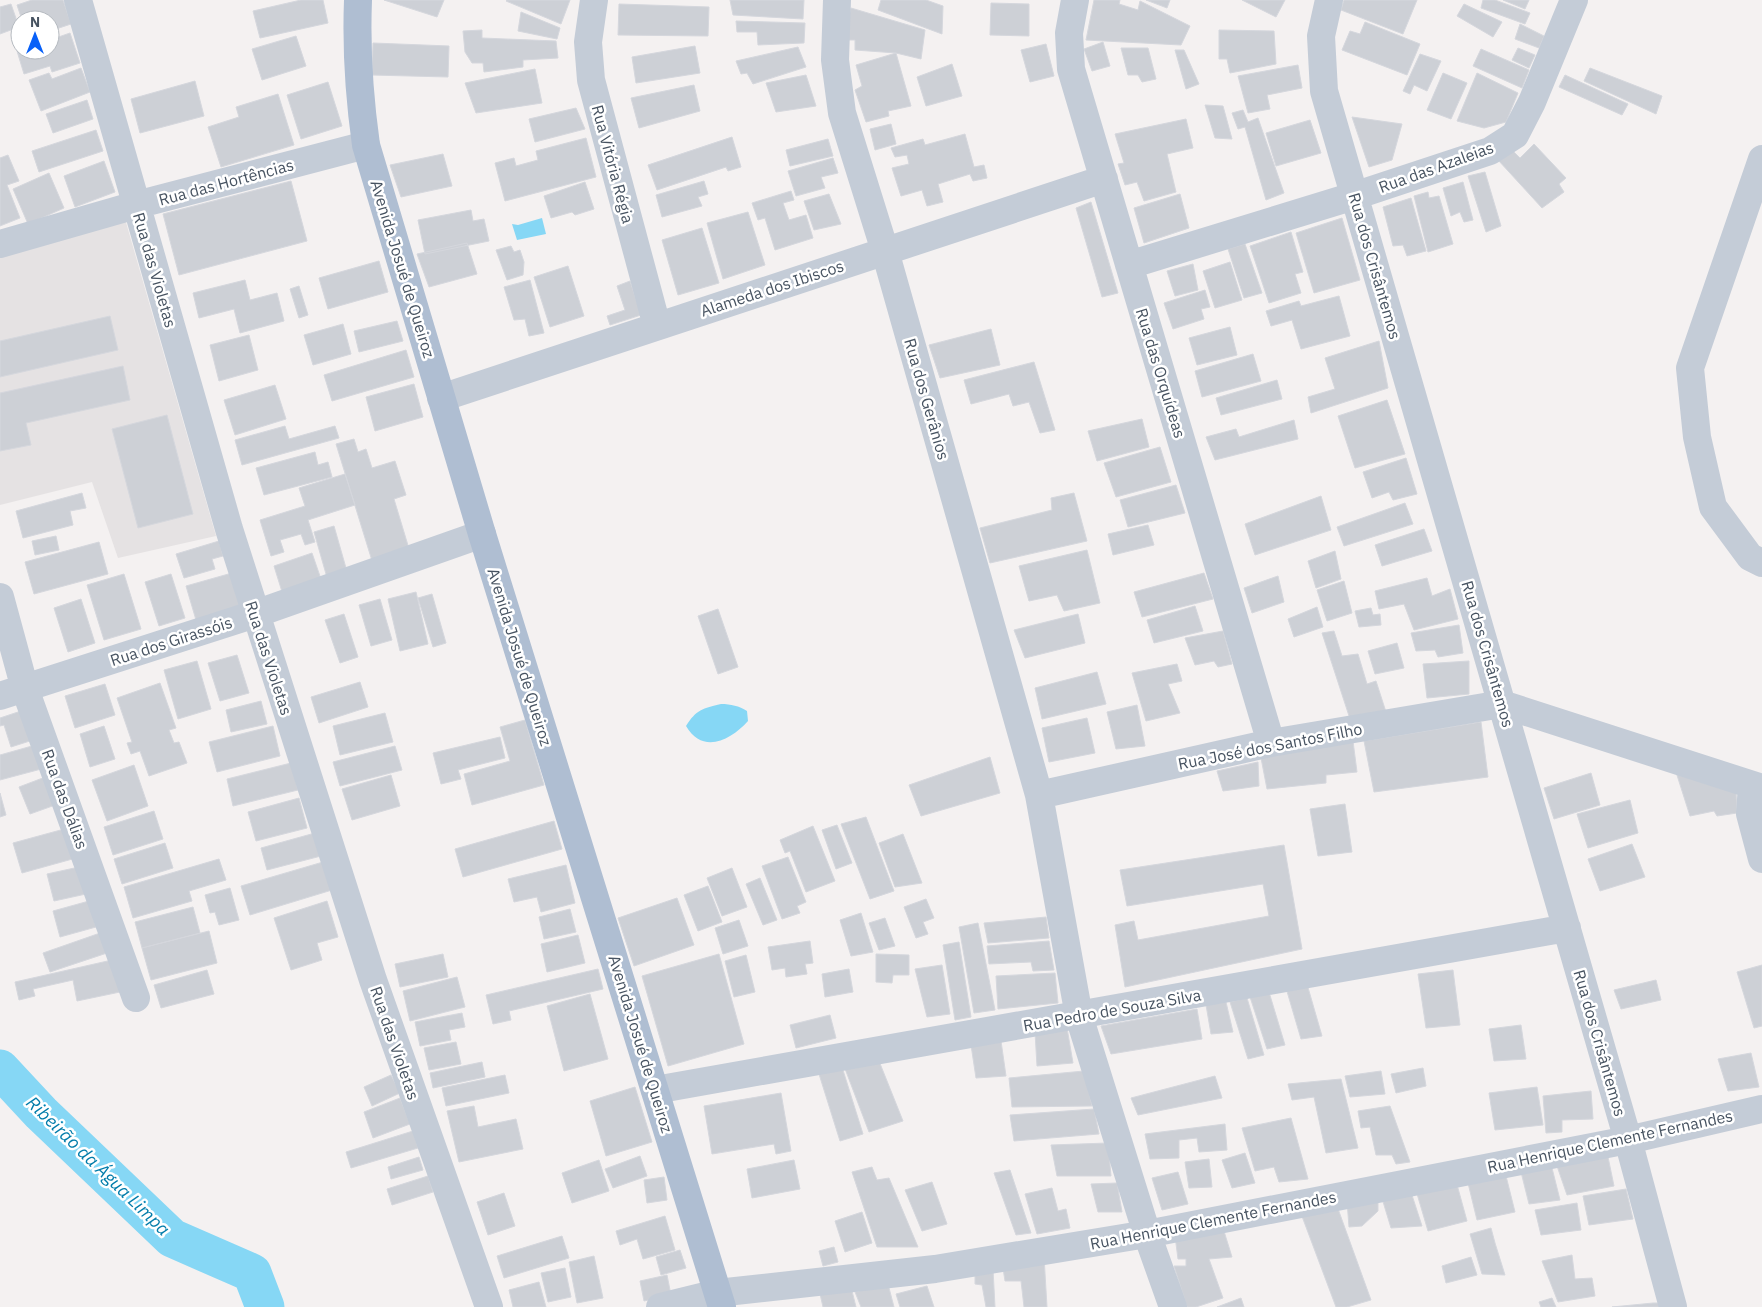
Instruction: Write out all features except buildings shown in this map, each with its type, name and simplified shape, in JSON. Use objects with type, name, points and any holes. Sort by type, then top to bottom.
[{"type":"main road","name":"Avenida Josué de Queiroz","points":[[358,0],[357,57],[359,97],[366,146],[482,534],[719,1300]]},
{"type":"street","name":"Rua das Violetas","points":[[78,0],[254,614],[373,980],[489,1307]]},
{"type":"street","name":"Rua Vitória Régia","points":[[594,0],[588,42],[591,80],[657,326]]},
{"type":"street","name":"Rua dos Gerânios","points":[[837,0],[834,60],[842,113],[885,252],[1039,795],[1078,1016],[1147,1234],[1173,1307]]},
{"type":"street","name":"Rua das Orquídeas","points":[[1075,0],[1068,33],[1071,69],[1271,743]]},
{"type":"street","name":"Rua dos Crisântemos","points":[[1329,0],[1322,36],[1324,91],[1628,1140],[1673,1307]]},
{"type":"street","name":"Rua das Azaleias","points":[[1129,265],[1354,196],[1490,151],[1515,135],[1532,102],[1574,0]]},
{"type":"street","name":"Rua das Hortências","points":[[0,244],[136,205],[366,146]]},
{"type":"street","points":[[1762,159],[1690,368],[1697,438],[1713,507],[1750,557],[1762,563]]},
{"type":"street","name":"Alameda dos Ibiscos","points":[[441,398],[1104,178]]},
{"type":"street","name":"Rua dos Girassóis","points":[[12,692],[254,614],[482,534]]},
{"type":"street","name":"Rua das Dálias","points":[[0,597],[12,692],[136,998]]},
{"type":"street","points":[[1502,704],[1757,787],[1750,814],[1762,858]]},
{"type":"street","name":"Rua José dos Santos Filho","points":[[1039,795],[1271,743],[1502,704]]},
{"type":"street","name":"Rua Pedro de Souza Silva","points":[[655,1090],[1567,928]]},
{"type":"street","name":"Rua Henrique Clemente Fernandes","points":[[660,1307],[935,1269],[1147,1234],[1628,1140],[1762,1108]]},
{"type":"shaded area","points":[[125,219],[216,536],[118,558],[92,482],[0,505],[0,252]]},
{"type":"water","points":[[542,218],[546,234],[517,240],[512,224],[518,225]]},
{"type":"water","points":[[728,704],[747,711],[748,721],[734,734],[717,742],[700,740],[693,735],[686,726],[693,716],[705,708]]},
{"type":"waterway","name":"Ribeirão da Água Limpa","points":[[0,1069],[41,1113],[172,1238],[252,1273],[265,1307]]}]
